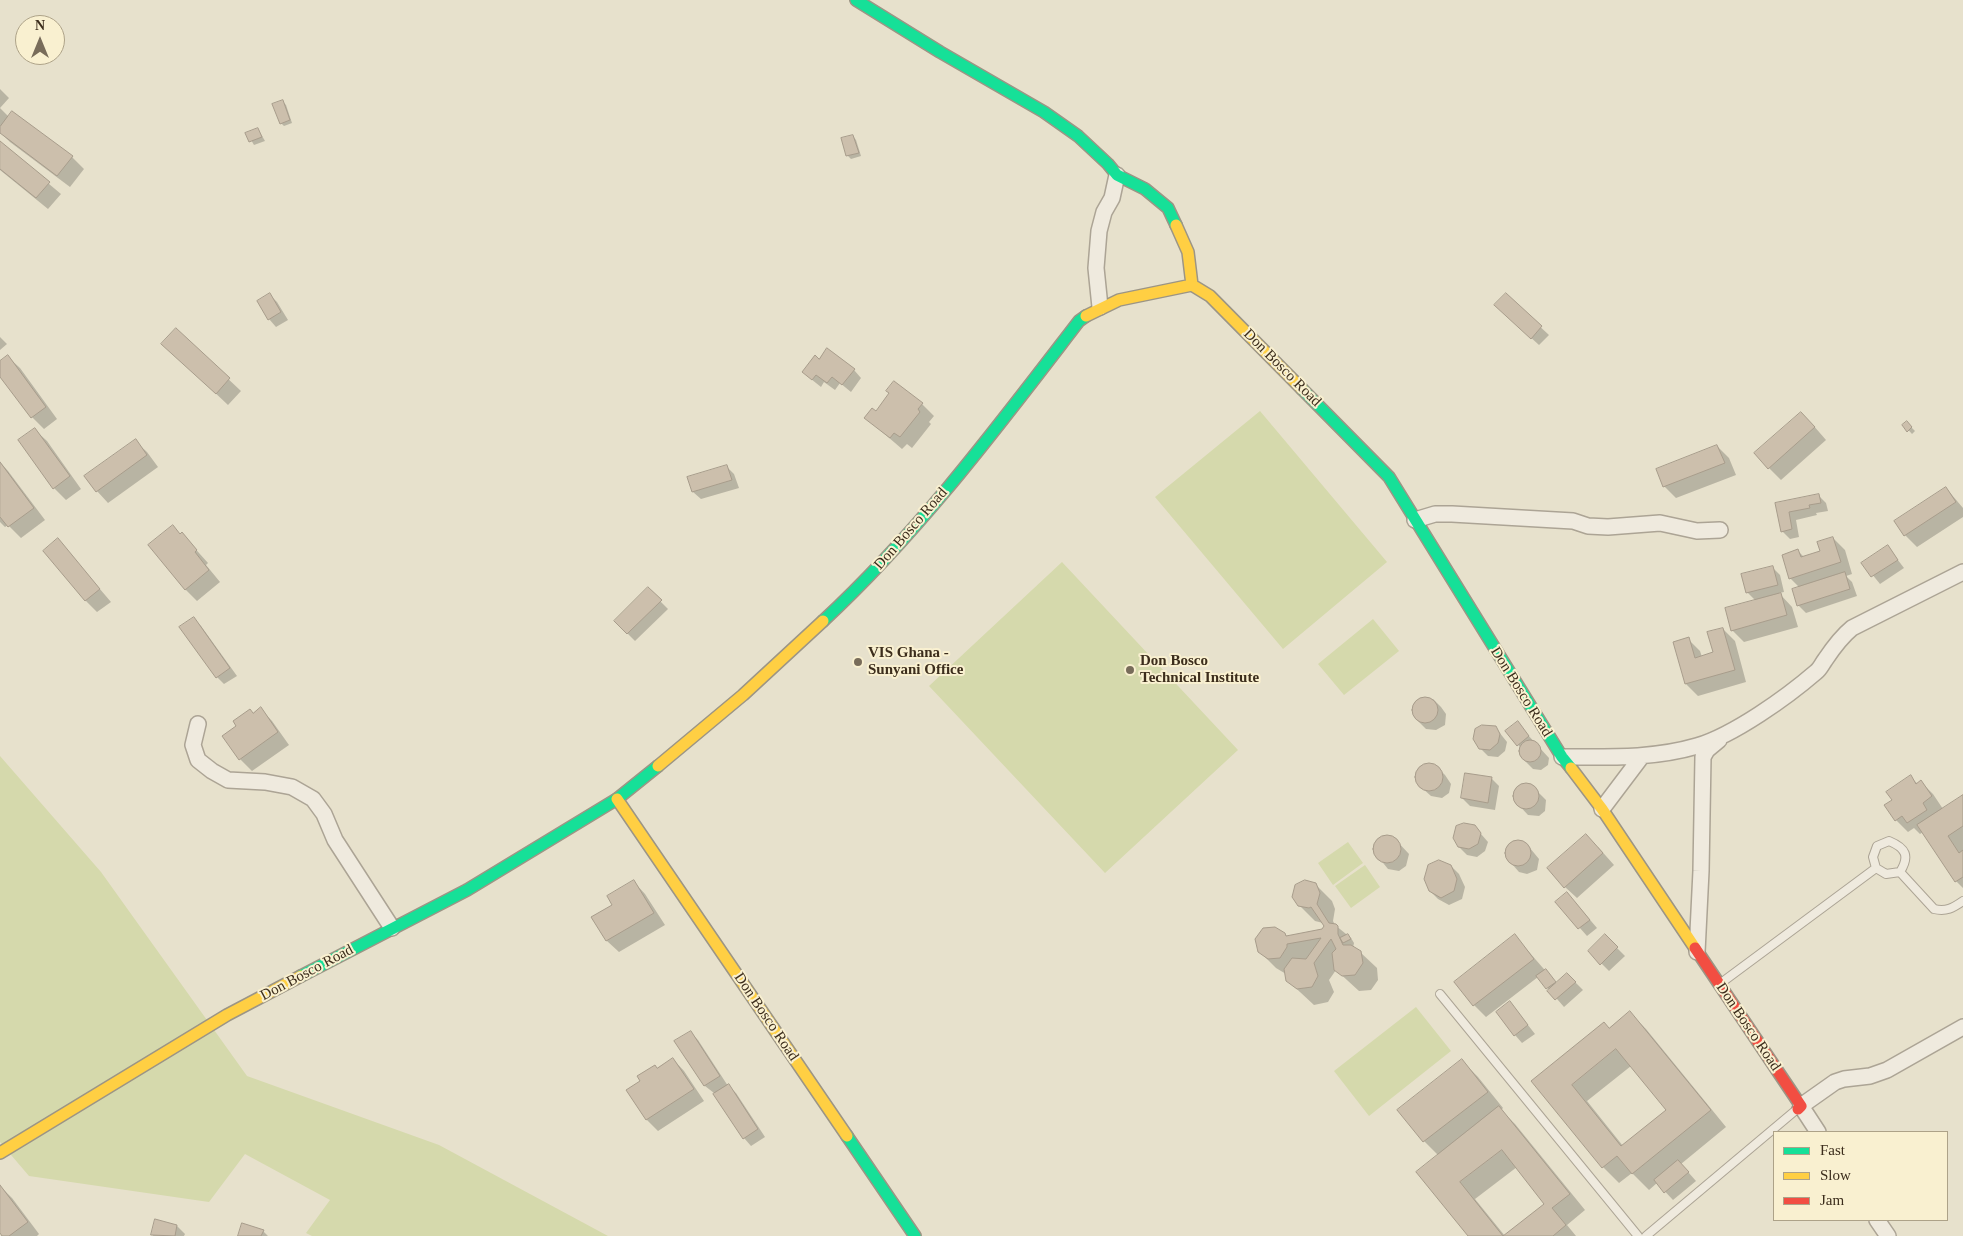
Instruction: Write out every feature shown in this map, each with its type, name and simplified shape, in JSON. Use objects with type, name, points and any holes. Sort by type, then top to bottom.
[{"type":"street","points":[[856,0],[940,52],[1044,112],[1078,136],[1118,175],[1145,189],[1168,208],[1188,252],[1192,286]]},
{"type":"street","points":[[1100,307],[1096,268],[1099,231],[1104,212],[1112,198],[1118,175]]},
{"type":"street","name":"Don Bosco Road","points":[[0,1153],[227,1015],[467,890],[522,859],[617,799],[743,695],[864,583],[979,450],[1079,321],[1100,307],[1120,299],[1192,286],[1210,296],[1389,477],[1562,758],[1602,809],[1800,1108]]},
{"type":"street","points":[[1416,520],[1435,514],[1452,514],[1573,522],[1588,526],[1608,527],[1660,522],[1697,531],[1720,530]]},
{"type":"street","points":[[1562,758],[1642,756],[1699,745],[1724,735],[1756,716],[1818,670],[1840,638],[1852,628],[1963,572]]},
{"type":"street","points":[[198,724],[193,745],[198,760],[212,771],[228,780],[265,782],[292,787],[313,799],[324,814],[335,840],[392,928]]},
{"type":"street","points":[[1697,952],[1703,758],[1708,750],[1724,735]]},
{"type":"street","points":[[1602,809],[1642,756]]},
{"type":"street","name":"Don Bosco Road","points":[[617,799],[916,1236]]},
{"type":"street","points":[[1817,1131],[1800,1108],[1835,1082],[1870,1076],[1887,1070],[1963,1027]]},
{"type":"street","points":[[1878,1221],[1888,1236]]},
{"type":"lane","points":[[1889,841],[1900,846],[1906,856],[1900,872],[1886,874],[1876,868],[1873,856],[1878,846],[1889,841]]},
{"type":"lane","points":[[1719,984],[1876,868]]},
{"type":"lane","points":[[1900,872],[1934,909],[1942,911],[1951,909],[1963,901]]},
{"type":"lane","points":[[1440,994],[1638,1236]]},
{"type":"lane","points":[[1646,1236],[1800,1108]]},
{"type":"green space","points":[[1260,411],[1387,562],[1283,649],[1155,497]]},
{"type":"green space","points":[[1062,562],[1238,750],[1105,873],[929,686]]},
{"type":"green space","points":[[1373,619],[1399,651],[1344,695],[1318,664]]},
{"type":"green space","points":[[0,756],[101,872],[247,1076],[439,1145],[608,1236],[312,1236],[306,1233],[330,1200],[245,1154],[209,1202],[29,1176],[0,1142]]},
{"type":"green space","points":[[1348,842],[1363,863],[1333,885],[1318,863]]},
{"type":"green space","points":[[1365,865],[1380,887],[1351,908],[1335,886]]},
{"type":"green space","points":[[1416,1007],[1451,1051],[1369,1116],[1334,1071]]},
{"type":"building","points":[[283,100],[290,120],[280,124],[272,104]]},
{"type":"building","points":[[12,111],[73,156],[57,176],[0,133],[0,127]]},
{"type":"building","points":[[258,128],[262,137],[249,142],[245,133]]},
{"type":"building","points":[[853,135],[859,153],[846,156],[841,138]]},
{"type":"building","points":[[0,141],[50,182],[36,198],[0,169]]},
{"type":"building","points":[[270,293],[281,312],[268,320],[257,301]]},
{"type":"building","points":[[1506,293],[1542,326],[1531,339],[1494,305]]},
{"type":"building","points":[[176,328],[230,378],[216,394],[161,344]]},
{"type":"building","points":[[827,348],[855,369],[842,385],[832,377],[827,383],[816,375],[812,380],[802,372],[815,355],[819,359]]},
{"type":"building","points":[[8,355],[46,407],[31,418],[0,377],[0,361]]},
{"type":"building","points":[[894,381],[923,403],[918,409],[920,412],[900,437],[894,433],[890,438],[864,418],[872,408],[876,411],[889,393],[886,391]]},
{"type":"building","points":[[1801,412],[1815,427],[1768,469],[1754,453]]},
{"type":"building","points":[[1907,421],[1912,427],[1907,432],[1902,425]]},
{"type":"building","points":[[35,428],[70,476],[53,489],[18,440]]},
{"type":"building","points":[[136,439],[147,455],[96,492],[84,476]]},
{"type":"building","points":[[1717,445],[1725,463],[1663,487],[1656,469]]},
{"type":"building","points":[[0,462],[34,508],[8,527],[0,517]]},
{"type":"building","points":[[727,465],[732,480],[692,492],[687,477]]},
{"type":"building","points":[[1946,487],[1956,502],[1904,536],[1894,521]]},
{"type":"building","points":[[1819,494],[1821,503],[1809,505],[1810,508],[1789,512],[1792,529],[1781,532],[1775,503]]},
{"type":"building","points":[[173,525],[180,534],[182,532],[197,550],[195,552],[209,570],[185,590],[148,545]]},
{"type":"building","points":[[1833,537],[1841,562],[1789,579],[1782,555],[1798,549],[1801,557],[1820,551],[1817,542]]},
{"type":"building","points":[[58,538],[100,589],[85,601],[43,551]]},
{"type":"building","points":[[1888,545],[1898,560],[1871,577],[1861,563]]},
{"type":"building","points":[[1773,566],[1778,585],[1746,593],[1741,574]]},
{"type":"building","points":[[1845,572],[1850,589],[1797,606],[1792,589]]},
{"type":"building","points":[[648,587],[662,600],[627,634],[614,621]]},
{"type":"building","points":[[1781,593],[1787,615],[1731,631],[1725,608]]},
{"type":"building","points":[[194,617],[230,668],[216,678],[179,627]]},
{"type":"building","points":[[1723,628],[1735,670],[1685,684],[1673,642],[1689,637],[1695,658],[1713,652],[1707,632]]},
{"type":"building","points":[[1425,697],[1434,701],[1438,710],[1434,719],[1425,723],[1416,719],[1412,710],[1416,701]]},
{"type":"building","points":[[261,707],[278,732],[239,760],[222,736],[236,726],[233,721],[250,709],[253,713]]},
{"type":"building","points":[[1518,721],[1529,736],[1517,746],[1505,731]]},
{"type":"building","points":[[1482,725],[1496,726],[1500,734],[1498,743],[1490,750],[1479,749],[1473,739],[1475,729]]},
{"type":"building","points":[[1526,740],[1534,740],[1541,747],[1541,755],[1534,762],[1526,762],[1519,755],[1519,747]]},
{"type":"building","points":[[1429,763],[1439,767],[1443,777],[1439,787],[1429,791],[1419,787],[1415,777],[1419,767]]},
{"type":"building","points":[[1465,773],[1492,777],[1488,803],[1461,798]]},
{"type":"building","points":[[1911,775],[1916,784],[1921,780],[1932,796],[1923,803],[1927,810],[1907,823],[1902,816],[1895,821],[1884,805],[1892,800],[1886,792]]},
{"type":"building","points":[[1526,783],[1535,787],[1539,796],[1535,805],[1526,809],[1517,805],[1513,796],[1517,787]]},
{"type":"building","points":[[1963,795],[1963,826],[1948,836],[1959,853],[1963,850],[1963,877],[1955,882],[1917,825]]},
{"type":"building","points":[[1464,823],[1475,825],[1481,833],[1478,844],[1469,849],[1458,847],[1453,838],[1456,826]]},
{"type":"building","points":[[1586,834],[1603,853],[1564,888],[1547,868]]},
{"type":"building","points":[[1387,835],[1397,839],[1401,849],[1397,859],[1387,863],[1377,859],[1373,849],[1377,839]]},
{"type":"building","points":[[1518,840],[1527,844],[1531,853],[1527,862],[1518,866],[1509,862],[1505,853],[1509,844]]},
{"type":"building","points":[[1439,860],[1451,865],[1457,879],[1454,891],[1441,898],[1429,891],[1424,879],[1428,865]]},
{"type":"building","points":[[634,880],[654,913],[606,941],[591,917],[612,905],[607,896]]},
{"type":"building","points":[[1305,880],[1316,883],[1320,893],[1317,904],[1329,923],[1338,926],[1338,934],[1343,945],[1351,945],[1361,951],[1363,963],[1355,975],[1342,976],[1334,970],[1332,953],[1336,949],[1331,939],[1314,963],[1318,976],[1312,987],[1297,989],[1286,981],[1284,969],[1292,958],[1306,959],[1321,938],[1287,944],[1280,958],[1268,959],[1258,952],[1255,939],[1263,928],[1275,927],[1285,933],[1286,936],[1322,929],[1324,926],[1311,907],[1298,906],[1292,897],[1295,885]]},
{"type":"building","points":[[1567,892],[1590,920],[1578,929],[1555,902]]},
{"type":"building","points":[[1348,934],[1351,939],[1343,943],[1340,938]]},
{"type":"building","points":[[1515,934],[1534,959],[1473,1006],[1454,982]]},
{"type":"building","points":[[1605,934],[1618,947],[1600,965],[1588,951]]},
{"type":"building","points":[[1546,969],[1556,982],[1546,989],[1536,976]]},
{"type":"building","points":[[1567,973],[1576,982],[1555,1000],[1547,991]]},
{"type":"building","points":[[1510,1001],[1528,1025],[1514,1036],[1496,1012]]},
{"type":"building","points":[[1630,1011],[1711,1110],[1632,1174],[1617,1156],[1602,1168],[1531,1081],[1604,1022],[1609,1028]],"holes":[[[1616,1049],[1666,1110],[1621,1146],[1572,1085]]]},
{"type":"building","points":[[691,1031],[720,1076],[704,1086],[674,1041]]},
{"type":"building","points":[[673,1058],[694,1089],[646,1120],[626,1090],[640,1081],[637,1076],[655,1065],[657,1068]]},
{"type":"building","points":[[1462,1059],[1488,1092],[1423,1142],[1397,1110]]},
{"type":"building","points":[[729,1084],[758,1129],[743,1139],[713,1094]]},
{"type":"building","points":[[1499,1106],[1570,1194],[1552,1208],[1566,1225],[1553,1236],[1503,1236],[1468,1236],[1416,1172]],"holes":[[[1502,1150],[1544,1204],[1503,1236],[1460,1182]]]},
{"type":"building","points":[[1678,1160],[1689,1172],[1664,1193],[1654,1180]]},
{"type":"building","points":[[0,1185],[28,1222],[9,1236],[2,1236],[0,1233]]},
{"type":"building","points":[[155,1219],[177,1225],[175,1236],[151,1235]]},
{"type":"building","points":[[242,1223],[264,1230],[261,1236],[238,1236]]},
{"type":"traffic: fast","points":[[856,0],[940,52],[1044,112],[1078,136],[1117,175],[1145,189],[1168,208],[1176,225]]},
{"type":"traffic: fast","points":[[823,621],[859,587],[926,514],[1079,321],[1086,316]]},
{"type":"traffic: fast","points":[[1302,389],[1389,477],[1562,757],[1571,768]]},
{"type":"traffic: fast","points":[[301,976],[467,890],[617,799],[658,766]]},
{"type":"traffic: fast","points":[[847,1136],[915,1236]]},
{"type":"traffic: slow","points":[[1176,225],[1188,252],[1192,285]]},
{"type":"traffic: slow","points":[[1086,316],[1119,300],[1192,285],[1210,296],[1302,389]]},
{"type":"traffic: slow","points":[[658,766],[743,695],[823,621]]},
{"type":"traffic: slow","points":[[1571,768],[1602,809],[1695,948]]},
{"type":"traffic: slow","points":[[617,799],[847,1136]]},
{"type":"traffic: slow","points":[[0,1153],[227,1015],[301,976]]},
{"type":"traffic: jam","points":[[1695,948],[1801,1106],[1798,1109]]},
{"type":"place","name":"VIS Ghana - Sunyani Office","points":[[858,662]]},
{"type":"place","name":"Don Bosco Technical Institute","points":[[1130,670]]}]
